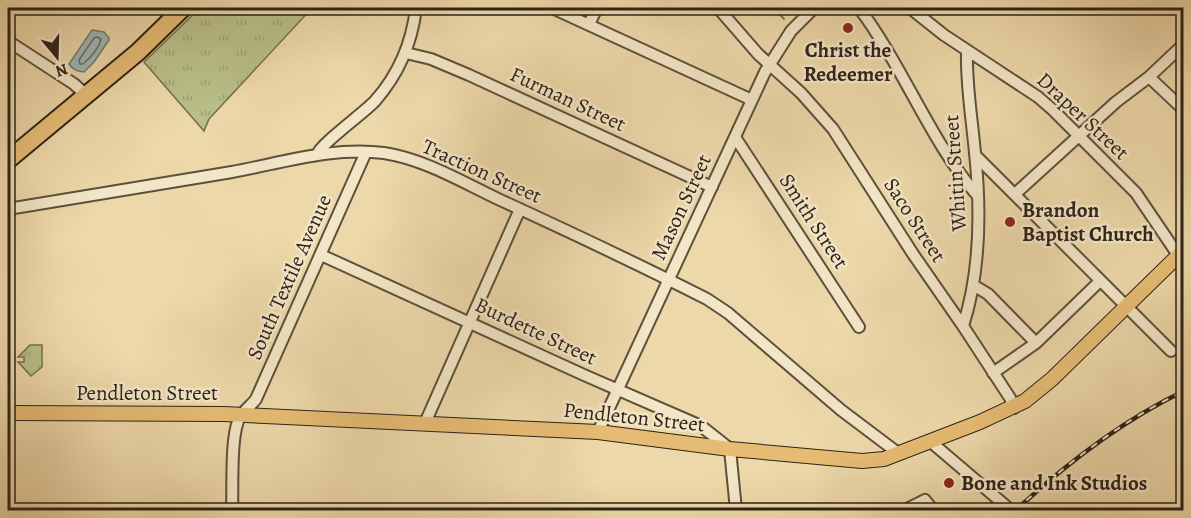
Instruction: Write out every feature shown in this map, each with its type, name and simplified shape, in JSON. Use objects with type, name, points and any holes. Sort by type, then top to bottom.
[{"type":"highway","points":[[8,160],[140,50],[183,8]]},
{"type":"main road","name":"Pendleton Street","points":[[8,413],[241,415],[598,432],[730,449],[874,460],[931,442],[1014,408],[1052,380],[1181,253]]},
{"type":"street","points":[[317,155],[324,144],[355,120],[383,91],[406,52],[416,8]]},
{"type":"street","points":[[552,8],[752,100]]},
{"type":"street","points":[[590,24],[597,8]]},
{"type":"street","name":"Saco Street","points":[[718,8],[833,129],[913,254],[1010,398],[1014,408]]},
{"type":"street","name":"Mason Street","points":[[598,432],[752,100],[791,31],[814,8]]},
{"type":"street","points":[[859,8],[892,55],[938,138],[967,184],[977,195]]},
{"type":"street","name":"Draper Street","points":[[910,8],[967,52],[996,68],[1038,97],[1136,193],[1181,253]]},
{"type":"street","points":[[8,41],[74,84],[87,96]]},
{"type":"street","points":[[1015,194],[1184,44]]},
{"type":"street","name":"Furman Street","points":[[406,52],[431,59],[469,75],[712,187]]},
{"type":"street","name":"Whitin Street","points":[[963,326],[973,285],[979,241],[976,156],[966,68],[967,52]]},
{"type":"street","points":[[1149,76],[1184,111]]},
{"type":"street","name":"Smith Street","points":[[735,137],[859,327]]},
{"type":"street","name":"Traction Street","points":[[8,209],[317,155],[366,152],[404,157],[424,164],[707,299],[728,313],[841,410],[898,453]]},
{"type":"street","name":"South Textile Avenue","points":[[241,415],[255,399],[366,152]]},
{"type":"street","points":[[976,156],[1171,351]]},
{"type":"street","points":[[425,423],[520,209]]},
{"type":"street","name":"Burdette Street","points":[[321,255],[701,426],[730,449]]},
{"type":"street","points":[[993,373],[1036,343],[1100,281]]},
{"type":"street","points":[[973,285],[988,294],[1036,343]]},
{"type":"street","points":[[232,510],[235,434],[241,415]]},
{"type":"street","points":[[874,460],[878,449],[878,438]]},
{"type":"street","points":[[931,442],[1006,506]]},
{"type":"street","points":[[730,449],[736,510]]},
{"type":"street","points":[[905,510],[925,500],[933,510]]},
{"type":"green space","points":[[200,8],[312,8],[209,119],[204,131],[144,62]]},
{"type":"green space","points":[[30,345],[42,345],[42,367],[31,376],[18,362],[24,362],[24,357],[18,357]]},
{"type":"water","points":[[92,30],[104,32],[109,40],[84,72],[77,71],[69,64]]},
{"type":"waterway","points":[[774,8],[784,19]]},
{"type":"railway","points":[[1016,510],[1095,444],[1138,416],[1184,391]]},
{"type":"place","name":"Christ the Redeemer","points":[[848,28]]},
{"type":"place","name":"Brandon Baptist Church","points":[[1010,222]]},
{"type":"place","name":"Bone and Ink Studios","points":[[949,483]]}]
